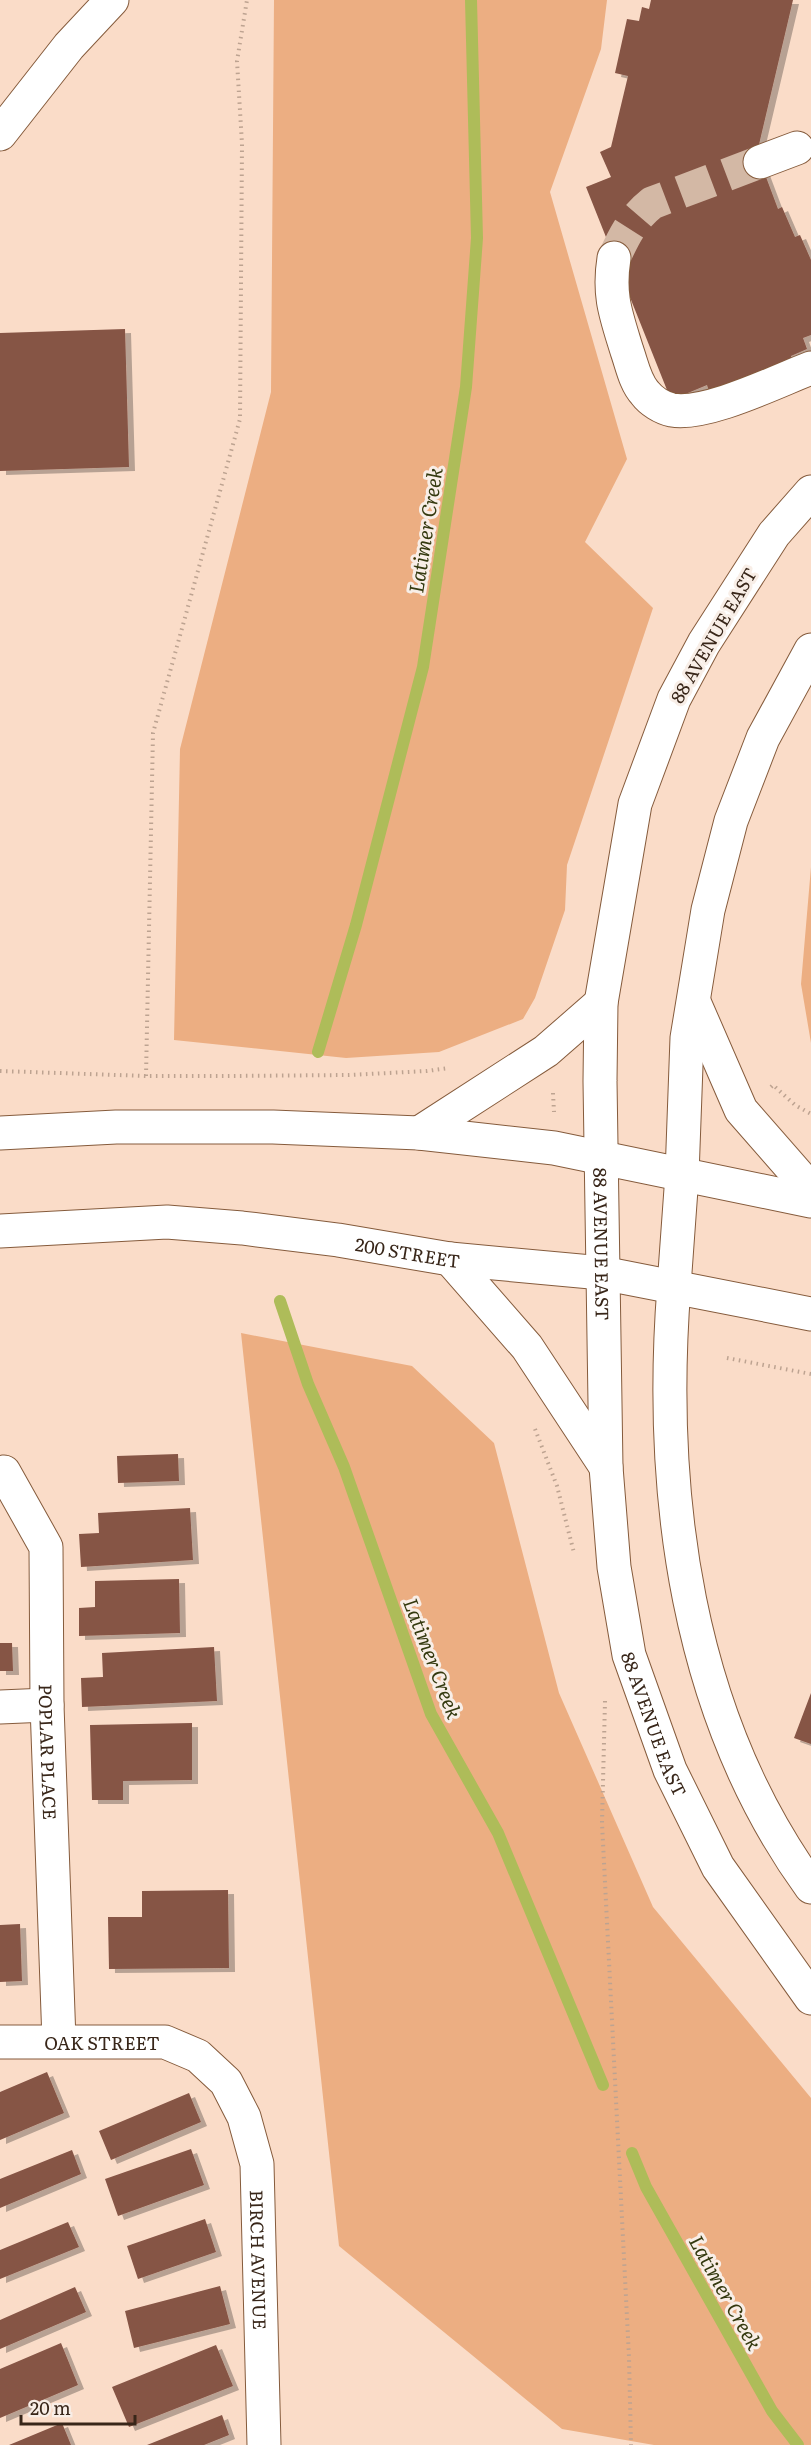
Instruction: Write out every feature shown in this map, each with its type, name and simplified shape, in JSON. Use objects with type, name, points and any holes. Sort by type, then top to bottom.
[{"type":"main road","points":[[0,134],[69,45],[112,0]]},
{"type":"main road","points":[[760,162],[797,148]]},
{"type":"main road","points":[[614,258],[610,282],[615,312],[635,375],[644,392],[657,404],[672,410],[713,406],[811,368]]},
{"type":"main road","name":"88 AVENUE EAST","points":[[811,492],[774,534],[737,589],[674,699],[635,804],[601,1003],[602,1273],[606,1467],[614,1567],[630,1655],[670,1770],[718,1867],[811,1998]]},
{"type":"main road","points":[[811,650],[763,738],[732,821],[708,910],[687,1038],[682,1176],[669,1348],[671,1468],[682,1563],[699,1646],[728,1732],[761,1808],[811,1887]]},
{"type":"main road","points":[[693,1002],[741,1110],[811,1190]]},
{"type":"main road","points":[[419,1133],[546,1051],[601,1003]]},
{"type":"main road","points":[[0,1133],[116,1127],[273,1127],[419,1133],[554,1148],[811,1202]]},
{"type":"main road","name":"200 STREET","points":[[0,1231],[167,1222],[242,1228],[338,1240],[450,1259],[602,1273],[811,1314]]},
{"type":"main road","points":[[450,1259],[527,1347],[606,1467]]},
{"type":"main road","name":"POPLAR PLACE","points":[[4,1472],[46,1547],[47,1705],[59,2041]]},
{"type":"main road","points":[[0,1707],[47,1705]]},
{"type":"main road","name":"OAK STREET","points":[[0,2043],[165,2042],[198,2056],[226,2082]]},
{"type":"main road","name":"BIRCH AVENUE","points":[[226,2082],[244,2117],[257,2163],[264,2445]]},
{"type":"path","points":[[146,1076],[153,733],[240,419],[242,144],[237,61],[247,0]]},
{"type":"path","points":[[0,1071],[146,1076],[349,1075],[445,1069]]},
{"type":"path","points":[[766,1091],[773,1085],[795,1105],[811,1114]]},
{"type":"path","points":[[553,1093],[554,1113]]},
{"type":"path","points":[[727,1358],[811,1374]]},
{"type":"path","points":[[531,1419],[557,1486],[574,1554]]},
{"type":"path","points":[[605,1692],[602,1822],[629,2356],[631,2445]]},
{"type":"shaded area","points":[[274,0],[607,0],[601,49],[550,192],[627,459],[585,542],[653,608],[567,865],[565,910],[535,998],[523,1019],[439,1052],[346,1058],[174,1040],[180,749],[271,392]]},
{"type":"shaded area","points":[[811,867],[811,1043],[801,984]]},
{"type":"shaded area","points":[[241,1333],[412,1366],[494,1443],[559,1693],[653,1907],[811,2098],[811,2445],[654,2445],[562,2429],[339,2246]]},
{"type":"building","points":[[651,0],[793,0],[757,153],[778,209],[782,207],[795,237],[800,235],[811,260],[811,335],[803,338],[807,349],[791,356],[792,363],[710,394],[707,385],[671,400],[586,187],[611,177],[600,152],[611,147],[628,76],[615,73],[627,19],[639,21],[642,7],[649,9]]},
{"type":"building","points":[[125,329],[129,467],[0,471],[0,333]]},
{"type":"building","points":[[178,1454],[179,1481],[118,1483],[117,1456]]},
{"type":"building","points":[[190,1508],[193,1560],[81,1567],[79,1534],[99,1533],[98,1513]]},
{"type":"building","points":[[179,1579],[180,1633],[79,1636],[79,1608],[95,1607],[95,1581]]},
{"type":"building","points":[[0,1643],[12,1643],[13,1671],[0,1671]]},
{"type":"building","points":[[214,1647],[217,1701],[82,1707],[81,1678],[103,1677],[102,1653]]},
{"type":"building","points":[[811,1693],[811,1744],[794,1738]]},
{"type":"building","points":[[192,1723],[192,1780],[123,1781],[123,1800],[92,1800],[90,1725]]},
{"type":"building","points":[[228,1890],[229,1968],[109,1969],[108,1917],[142,1917],[142,1891]]},
{"type":"building","points":[[20,1924],[22,1981],[0,1982],[0,1925]]},
{"type":"building","points":[[47,2072],[64,2113],[0,2140],[0,2092]]},
{"type":"building","points":[[189,2093],[201,2122],[111,2160],[99,2131]]},
{"type":"building","points":[[191,2149],[204,2185],[118,2216],[105,2179]]},
{"type":"building","points":[[72,2150],[81,2174],[0,2208],[0,2179]]},
{"type":"building","points":[[205,2219],[216,2252],[138,2279],[127,2246]]},
{"type":"building","points":[[68,2222],[79,2247],[0,2279],[0,2250]]},
{"type":"building","points":[[220,2286],[230,2324],[134,2348],[125,2311]]},
{"type":"building","points":[[75,2287],[86,2312],[0,2349],[0,2320]]},
{"type":"building","points":[[61,2343],[78,2385],[0,2418],[0,2369]]},
{"type":"building","points":[[216,2345],[233,2386],[129,2427],[112,2387]]},
{"type":"building","points":[[222,2415],[229,2435],[204,2445],[147,2445]]},
{"type":"building","points":[[62,2423],[71,2445],[9,2445]]},
{"type":"waterway","name":"Latimer Creek","points":[[318,1052],[356,925],[423,667],[466,387],[477,238],[471,0]]},
{"type":"waterway","name":"Latimer Creek","points":[[280,1301],[308,1384],[344,1467],[431,1714],[498,1833],[603,2085]]},
{"type":"waterway","name":"Latimer Creek","points":[[632,2153],[646,2187],[772,2411],[798,2445]]},
{"type":"tunnel","points":[[614,258],[630,228],[639,215],[652,203],[760,162]]}]
